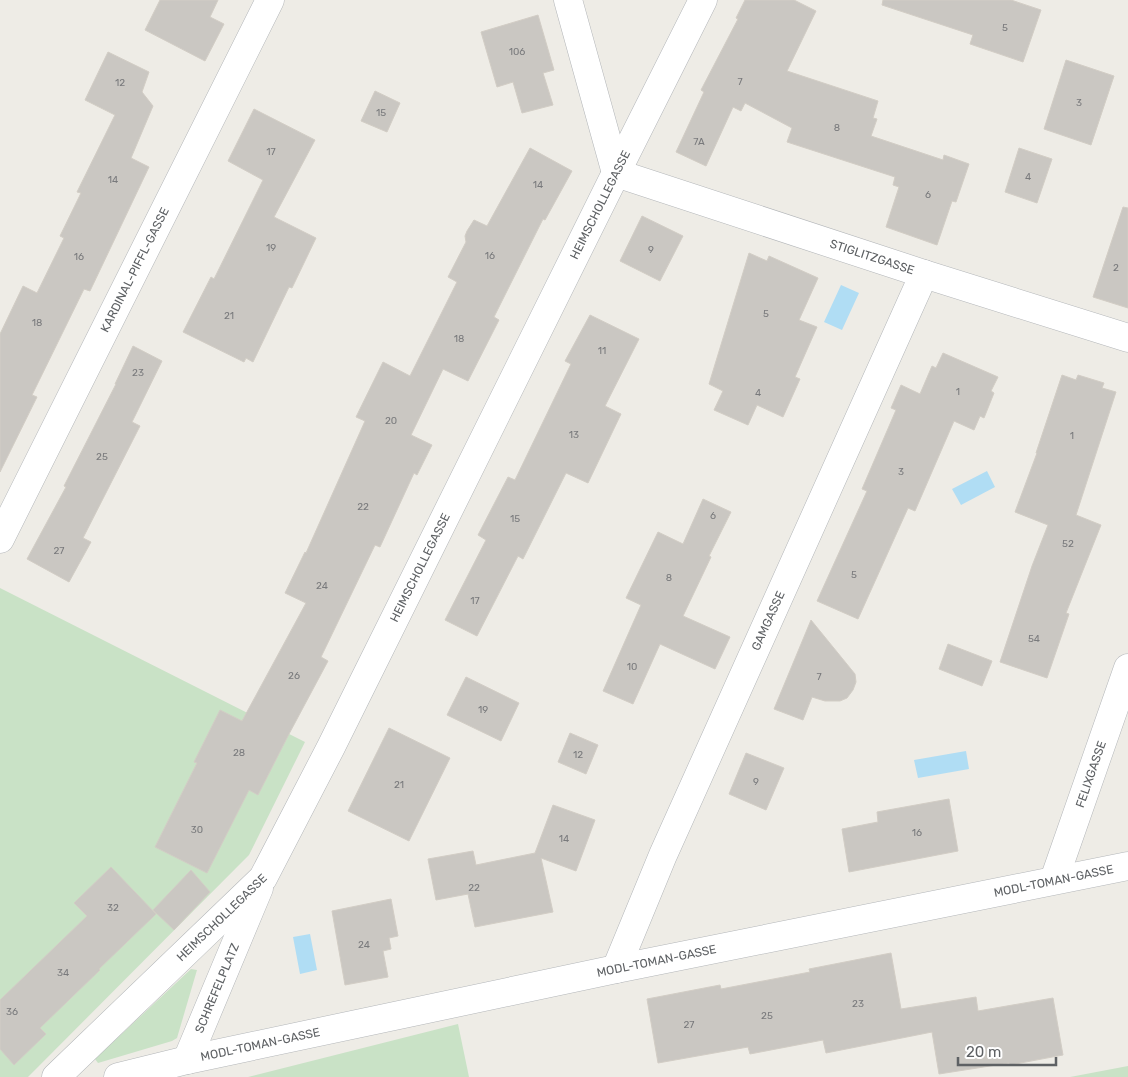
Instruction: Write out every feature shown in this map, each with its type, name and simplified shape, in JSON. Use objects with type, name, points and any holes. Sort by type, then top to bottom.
[{"type":"street","name":"KARDINAL-PIFFL-GASSE","points":[[0,539],[270,0]]},
{"type":"street","points":[[568,0],[616,173]]},
{"type":"street","name":"HEIMSCHOLLEGASSE","points":[[56,1077],[263,878],[340,729],[703,0]]},
{"type":"street","name":"STIGLITZGASSE","points":[[616,173],[924,274],[1128,338]]},
{"type":"street","name":"GAMGASSE","points":[[616,969],[663,855],[924,274]]},
{"type":"street","name":"FELIXGASSE","points":[[1054,880],[1128,668]]},
{"type":"street","name":"MODL-TOMAN-GASSE","points":[[188,1060],[616,969],[1128,866]]},
{"type":"street","name":"SCHREFELPLATZ","points":[[188,1060],[263,878]]},
{"type":"street","points":[[118,1077],[188,1060]]},
{"type":"green space","points":[[0,588],[305,742],[249,855],[28,1077],[0,1077]]},
{"type":"green space","points":[[191,969],[197,970],[177,1038],[98,1063],[95,1059]]},
{"type":"green space","points":[[458,1024],[469,1077],[248,1077]]},
{"type":"green space","points":[[1128,1066],[1128,1077],[1070,1077]]},
{"type":"water","points":[[841,285],[859,293],[842,330],[824,322]]},
{"type":"water","points":[[987,471],[995,487],[961,505],[952,489]]},
{"type":"water","points":[[966,751],[969,769],[918,778],[914,760]]},
{"type":"water","points":[[310,934],[317,970],[300,974],[293,937]]},
{"type":"building","points":[[160,0],[218,0],[210,17],[224,24],[205,61],[145,30]]},
{"type":"building","points":[[745,0],[794,0],[816,11],[787,71],[878,101],[873,118],[877,119],[871,136],[943,160],[944,155],[969,164],[956,202],[952,201],[937,245],[886,227],[899,187],[893,185],[895,177],[787,142],[792,128],[745,103],[741,111],[733,107],[706,166],[676,152],[704,92],[701,90],[738,19],[736,18]]},
{"type":"building","points":[[883,0],[1011,0],[1041,10],[1023,62],[970,44],[973,35],[882,5]]},
{"type":"building","points":[[538,15],[554,70],[543,73],[553,105],[522,113],[513,82],[497,87],[481,32]]},
{"type":"building","points":[[108,52],[149,72],[142,92],[153,106],[131,158],[149,167],[90,291],[84,289],[32,395],[37,397],[0,472],[0,334],[23,286],[37,293],[64,238],[60,236],[81,193],[77,192],[115,115],[85,100]]},
{"type":"building","points":[[1066,60],[1114,76],[1091,145],[1044,129]]},
{"type":"building","points":[[375,91],[400,103],[387,132],[361,121]]},
{"type":"building","points":[[254,109],[315,140],[274,217],[316,238],[292,288],[289,287],[253,362],[246,358],[244,362],[183,332],[211,277],[214,279],[263,180],[228,161]]},
{"type":"building","points":[[530,148],[572,171],[545,220],[543,219],[494,317],[499,320],[468,381],[443,369],[411,435],[432,445],[417,475],[414,473],[380,547],[375,545],[321,657],[328,661],[258,795],[249,790],[207,873],[155,847],[197,763],[194,762],[220,710],[242,721],[306,603],[285,593],[306,553],[365,421],[356,417],[383,362],[410,376],[457,282],[448,277],[466,242],[465,236],[467,231],[474,220],[487,226]]},
{"type":"building","points":[[1019,148],[1052,159],[1037,203],[1005,192]]},
{"type":"building","points":[[1123,207],[1128,208],[1128,308],[1093,297]]},
{"type":"building","points":[[642,216],[683,236],[660,281],[620,261]]},
{"type":"building","points":[[749,253],[767,261],[769,256],[818,278],[799,320],[817,327],[795,377],[800,379],[783,417],[757,405],[748,425],[714,410],[723,391],[709,384]]},
{"type":"building","points":[[590,315],[639,339],[605,406],[621,414],[588,483],[566,473],[523,559],[518,556],[477,636],[445,620],[486,540],[478,535],[508,477],[515,480],[571,364],[565,361]]},
{"type":"building","points":[[133,346],[162,361],[132,422],[140,426],[83,538],[91,542],[69,582],[27,559],[66,487],[64,486],[116,384]]},
{"type":"building","points":[[943,353],[998,377],[991,391],[994,393],[984,418],[980,416],[974,430],[954,421],[915,511],[908,508],[858,619],[817,601],[867,491],[862,489],[896,410],[891,408],[901,385],[920,394],[932,366],[936,368]]},
{"type":"building","points":[[1062,375],[1076,380],[1078,375],[1104,383],[1102,388],[1116,392],[1076,515],[1101,525],[1066,613],[1069,614],[1047,678],[1000,662],[1032,566],[1048,525],[1015,512],[1037,453]]},
{"type":"building","points":[[703,499],[731,512],[709,556],[711,557],[683,616],[730,637],[715,669],[660,644],[633,704],[603,691],[641,605],[626,598],[658,532],[683,544]]},
{"type":"building","points":[[811,620],[855,674],[856,682],[847,698],[840,701],[825,701],[812,697],[803,720],[774,709]]},
{"type":"building","points":[[948,644],[992,661],[982,686],[939,669]]},
{"type":"building","points":[[466,677],[519,703],[501,741],[447,715]]},
{"type":"building","points":[[389,728],[450,758],[409,841],[348,811]]},
{"type":"building","points":[[570,733],[598,745],[586,774],[558,762]]},
{"type":"building","points":[[746,753],[784,768],[766,810],[729,794]]},
{"type":"building","points":[[949,799],[958,851],[849,872],[842,829],[878,822],[877,812]]},
{"type":"building","points":[[553,805],[595,820],[576,871],[541,858],[553,912],[475,927],[468,894],[436,900],[428,859],[473,851],[476,865],[535,853]]},
{"type":"building","points":[[111,867],[156,914],[40,1028],[46,1034],[14,1065],[0,1049],[0,1000],[87,916],[74,903]]},
{"type":"building","points":[[191,870],[210,892],[174,930],[153,910]]},
{"type":"building","points":[[391,899],[398,936],[389,938],[391,949],[383,951],[388,977],[345,985],[332,911]]},
{"type":"building","points":[[891,953],[901,1009],[976,997],[978,1011],[1053,998],[1063,1055],[1010,1065],[1009,1063],[939,1074],[932,1032],[826,1053],[823,1040],[750,1054],[748,1047],[658,1063],[647,999],[720,985],[721,989],[810,972],[809,969]]}]
